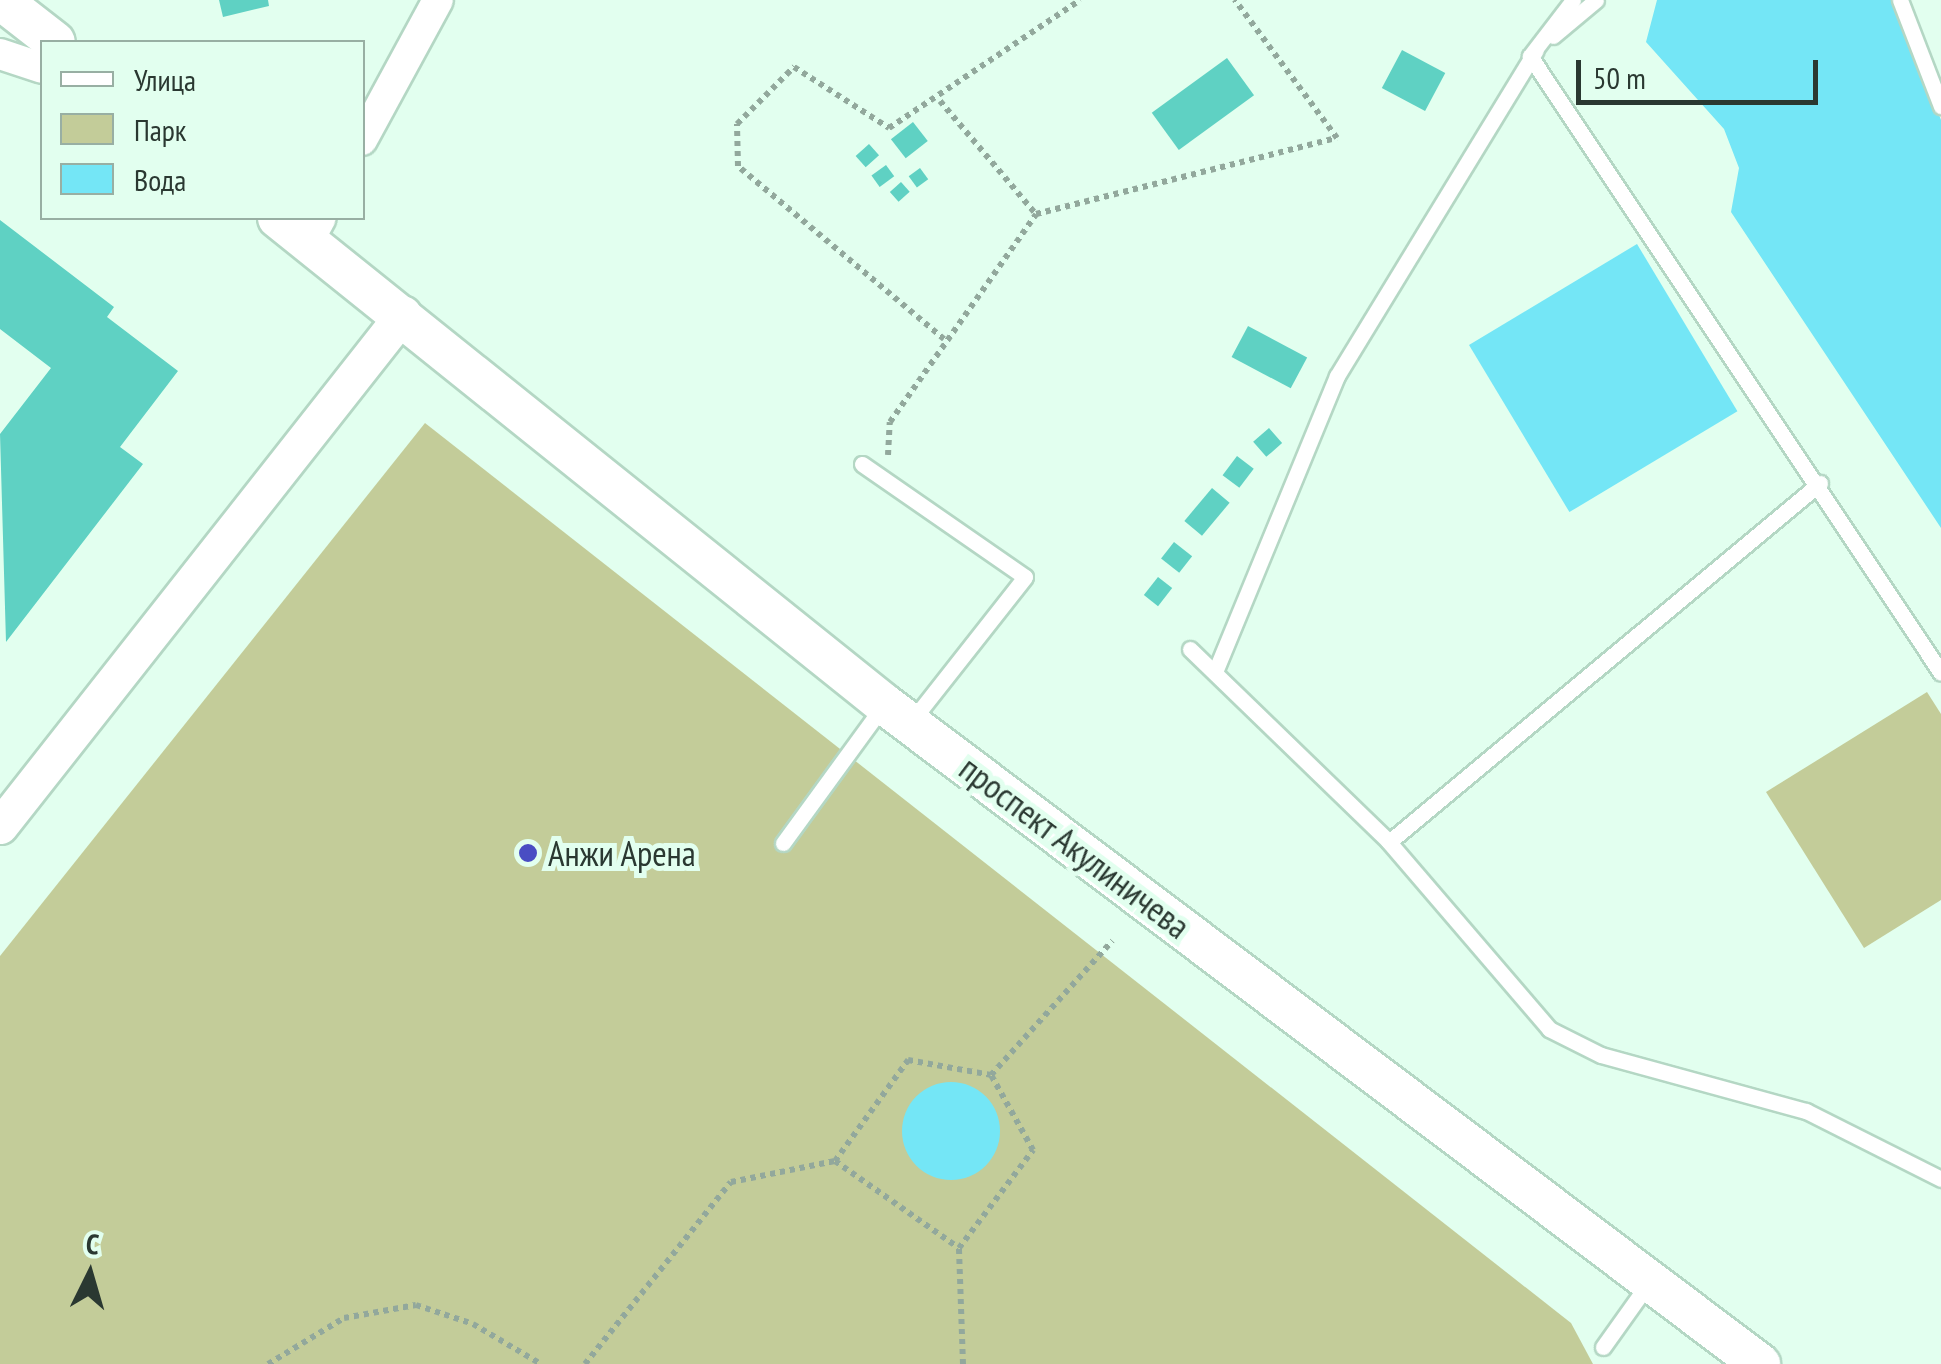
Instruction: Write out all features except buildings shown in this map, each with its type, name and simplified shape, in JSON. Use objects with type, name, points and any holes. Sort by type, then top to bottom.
[{"type":"main road","points":[[0,0],[52,40]]},
{"type":"main road","name":"проспект Акулиничева","points":[[302,225],[402,314],[897,713],[1760,1364]]},
{"type":"street","points":[[365,134],[438,0]]},
{"type":"street","points":[[0,54],[40,67]]},
{"type":"street","points":[[3,816],[402,314]]},
{"type":"lane","points":[[1215,672],[1337,376],[1530,56],[1572,0]]},
{"type":"lane","points":[[1530,56],[1596,0]]},
{"type":"lane","points":[[1900,0],[1941,106]]},
{"type":"lane","points":[[1530,56],[1820,482],[1941,673]]},
{"type":"lane","points":[[783,843],[897,713],[1025,577],[862,464]]},
{"type":"lane","points":[[1388,842],[1820,482]]},
{"type":"lane","points":[[1190,649],[1388,842],[1549,1028],[1601,1055],[1806,1111],[1941,1180]]},
{"type":"lane","points":[[1603,1347],[1650,1281]]},
{"type":"path","points":[[944,339],[738,166],[737,138],[750,104],[794,67],[889,128],[940,100],[1080,0]]},
{"type":"path","points":[[887,481],[890,422],[944,339],[1036,214],[1337,138],[1235,0]]},
{"type":"path","points":[[940,100],[1036,214]]},
{"type":"path","points":[[991,1075],[1112,941]]},
{"type":"path","points":[[585,1364],[731,1182],[835,1161],[908,1060],[991,1075],[1034,1150],[959,1248],[963,1364]]},
{"type":"path","points":[[835,1161],[959,1248]]},
{"type":"path","points":[[268,1364],[344,1318],[416,1305],[473,1324],[542,1364]]},
{"type":"green space","name":"Анжи Арена","points":[[425,423],[1571,1323],[1593,1364],[0,1364],[0,956]]},
{"type":"green space","points":[[1927,692],[1941,714],[1941,900],[1864,948],[1766,792]]},
{"type":"water","points":[[1657,0],[1894,0],[1941,120],[1941,528],[1731,212],[1739,168],[1724,129],[1646,42]]},
{"type":"water","points":[[1637,244],[1737,411],[1569,512],[1469,345]]},
{"type":"water","points":[[951,1082],[970,1086],[985,1097],[996,1112],[1000,1131],[996,1150],[985,1165],[970,1176],[951,1180],[932,1176],[917,1165],[906,1150],[902,1131],[906,1112],[917,1097],[932,1086]]},
{"type":"place","name":"Анжи Арена","points":[[528,853]]}]
